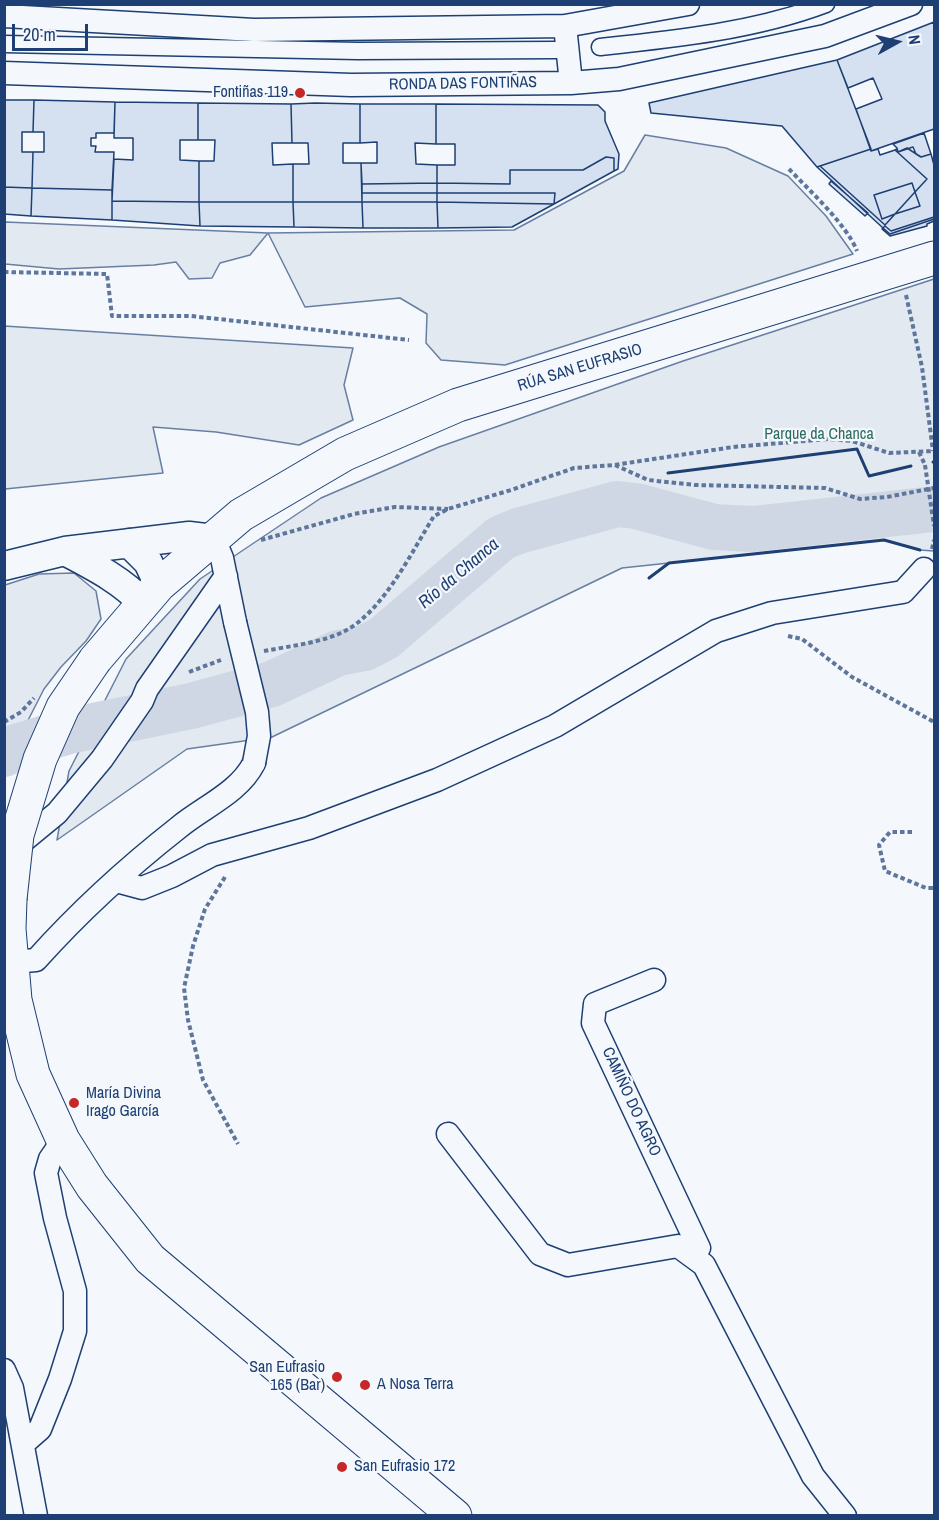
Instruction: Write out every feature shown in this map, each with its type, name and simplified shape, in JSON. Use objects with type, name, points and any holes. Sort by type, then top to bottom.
[{"type":"main road","name":"RÚA SAN EUFRASIO","points":[[455,1515],[150,1259],[92,1186],[63,1140],[33,1074],[15,1000],[11,962],[10,899],[17,835],[39,759],[63,707],[94,660],[151,594],[221,558],[241,515],[345,454],[458,405],[934,258]]},
{"type":"street","points":[[4,16],[254,30],[565,26],[688,4]]},
{"type":"street","points":[[600,47],[653,42],[731,30],[826,4]]},
{"type":"street","name":"RONDA DAS FONTIÑAS","points":[[4,73],[351,85],[570,83],[619,79],[825,36],[911,4]]},
{"type":"street","points":[[565,26],[570,83]]},
{"type":"street","points":[[4,44],[301,48],[358,51],[556,50]]},
{"type":"street","points":[[4,566],[65,550],[189,536],[221,558],[257,712],[259,736],[254,763],[248,776],[179,827],[116,881],[74,918],[36,960],[11,962]]},
{"type":"street","points":[[129,543],[148,562],[151,594]]},
{"type":"street","points":[[65,550],[151,594]]},
{"type":"street","points":[[4,856],[57,813],[102,759],[142,700],[221,558]]},
{"type":"street","points":[[116,881],[141,888],[172,876],[212,855],[309,828],[437,780],[555,726],[716,631],[772,613],[903,592],[924,569]]},
{"type":"street","name":"CAMIÑO DO AGRO","points":[[654,980],[595,1004],[593,1023],[699,1248],[694,1256],[704,1265],[813,1476],[845,1515]]},
{"type":"street","points":[[448,1134],[540,1254],[568,1265],[678,1246],[694,1256]]},
{"type":"street","points":[[24,1443],[40,1429],[60,1379],[75,1331],[75,1291],[55,1218],[46,1173],[50,1159],[63,1140]]},
{"type":"street","points":[[4,1370],[12,1388],[36,1515]]},
{"type":"path","points":[[789,169],[841,226],[854,243],[859,257]]},
{"type":"path","points":[[4,272],[107,274],[112,316],[191,316],[409,340]]},
{"type":"path","points":[[264,651],[321,639],[343,632],[362,620],[379,603],[434,516],[448,508],[574,468],[614,465],[733,447],[828,439],[852,441],[889,453],[934,451],[922,367],[902,285]]},
{"type":"path","points":[[919,452],[925,465],[934,526]]},
{"type":"path","points":[[614,465],[648,480],[695,486],[825,488],[860,499],[887,498],[934,488]]},
{"type":"path","points":[[221,558],[266,537],[354,514],[395,507],[448,508]]},
{"type":"path","points":[[780,634],[802,639],[852,677],[934,723]]},
{"type":"path","points":[[187,673],[229,658]]},
{"type":"path","points":[[4,722],[21,712],[40,695]]},
{"type":"path","points":[[912,832],[890,832],[879,845],[885,871],[926,888],[934,888]]},
{"type":"path","points":[[237,848],[230,868],[205,909],[193,946],[184,988],[188,1020],[203,1080],[238,1144]]},
{"type":"green space","points":[[645,135],[726,148],[788,176],[826,216],[853,254],[505,365],[441,360],[426,343],[427,314],[400,298],[305,307],[268,233],[514,230],[624,171]]},
{"type":"green space","points":[[5,222],[268,233],[250,255],[220,263],[212,278],[189,279],[176,262],[59,269],[5,264]]},
{"type":"green space","name":"Parque da Chanca","points":[[934,279],[934,551],[920,550],[884,540],[622,568],[272,737],[187,749],[57,840],[69,771],[126,659],[200,579],[321,498],[439,447],[683,361]]},
{"type":"green space","points":[[4,326],[353,348],[344,385],[353,420],[299,445],[216,432],[153,427],[163,473],[5,489]]},
{"type":"green space","points":[[74,573],[96,591],[101,619],[86,641],[44,689],[21,734],[5,743],[5,585],[39,574]]},
{"type":"building","points":[[934,22],[934,129],[871,151],[856,109],[882,99],[873,78],[848,88],[837,60]]},
{"type":"building","points":[[837,60],[871,149],[817,167],[782,126],[651,113],[649,103]]},
{"type":"building","points":[[4,100],[34,100],[33,132],[22,132],[22,152],[33,152],[32,188],[4,187]]},
{"type":"building","points":[[34,100],[115,102],[114,133],[96,133],[96,138],[91,138],[91,146],[96,146],[95,152],[114,152],[112,190],[32,188],[33,152],[44,152],[44,132],[33,132]]},
{"type":"building","points":[[115,102],[198,103],[198,140],[180,140],[180,160],[199,161],[199,202],[112,201],[114,159],[133,160],[133,138],[114,138]]},
{"type":"building","points":[[198,103],[291,104],[292,143],[272,143],[273,165],[293,164],[293,202],[199,202],[199,161],[214,161],[215,140],[198,140]]},
{"type":"building","points":[[291,104],[360,104],[360,143],[343,143],[343,163],[361,163],[362,202],[293,202],[293,164],[309,164],[308,143],[292,143]]},
{"type":"building","points":[[360,104],[436,104],[436,144],[415,143],[416,164],[437,165],[437,183],[362,184],[361,163],[377,163],[377,142],[360,143]]},
{"type":"building","points":[[436,104],[598,105],[605,112],[605,121],[619,154],[618,169],[614,171],[614,158],[606,157],[583,170],[510,170],[510,184],[437,183],[437,165],[455,165],[455,144],[436,144]]},
{"type":"building","points":[[924,133],[931,154],[921,157],[916,154],[913,147],[898,152],[893,144]]},
{"type":"building","points":[[907,148],[921,157],[931,154],[934,165],[934,217],[891,231],[885,226],[883,228],[817,167],[820,166],[885,225],[895,214],[920,206],[915,192],[927,179],[895,150],[897,149],[898,152]]},
{"type":"building","points":[[871,149],[871,151],[878,149],[880,155],[895,150],[927,179],[915,192],[912,183],[874,195],[882,219],[895,214],[885,225],[820,166]]},
{"type":"building","points":[[606,157],[614,158],[614,171],[554,204],[555,193],[437,193],[437,183],[510,184],[510,170],[583,170]]},
{"type":"building","points":[[831,181],[868,213],[865,216],[829,184]]},
{"type":"building","points":[[437,183],[437,193],[362,193],[362,184]]},
{"type":"building","points":[[912,183],[915,192],[895,214],[882,219],[874,195]]},
{"type":"building","points":[[4,187],[32,188],[31,216],[4,214]]},
{"type":"building","points":[[32,188],[112,190],[112,220],[31,216]]},
{"type":"building","points":[[915,192],[920,206],[895,214]]},
{"type":"building","points":[[362,193],[437,193],[437,202],[362,202]]},
{"type":"building","points":[[437,193],[555,193],[554,204],[437,202]]},
{"type":"building","points":[[112,201],[199,202],[200,226],[112,220]]},
{"type":"building","points":[[199,202],[293,202],[294,227],[200,226]]},
{"type":"building","points":[[293,202],[362,202],[363,228],[294,227]]},
{"type":"building","points":[[362,202],[437,202],[438,228],[363,228]]},
{"type":"building","points":[[437,202],[554,204],[512,227],[438,228]]},
{"type":"building","points":[[934,217],[934,219],[890,234],[883,228],[885,226],[891,231]]},
{"type":"building","points":[[934,219],[927,226],[890,236],[882,229],[890,234]]},
{"type":"waterway","name":"Río da Chanca","points":[[4,754],[16,747],[69,731],[191,706],[272,684],[338,653],[365,648],[384,638],[501,538],[518,531],[617,504],[636,506],[714,527],[753,529],[934,509]]},
{"type":"wall","points":[[668,473],[857,449],[869,476],[911,466]]},
{"type":"wall","points":[[649,578],[669,563],[884,540],[920,550]]},
{"type":"place","name":"Fontiñas 119","points":[[300,93]]},
{"type":"place","name":"María Divina Irago García","points":[[74,1103]]},
{"type":"place","name":"San Eufrasio 165 (Bar)","points":[[337,1377]]},
{"type":"place","name":"A Nosa Terra","points":[[365,1385]]},
{"type":"place","name":"San Eufrasio 172","points":[[342,1467]]}]
